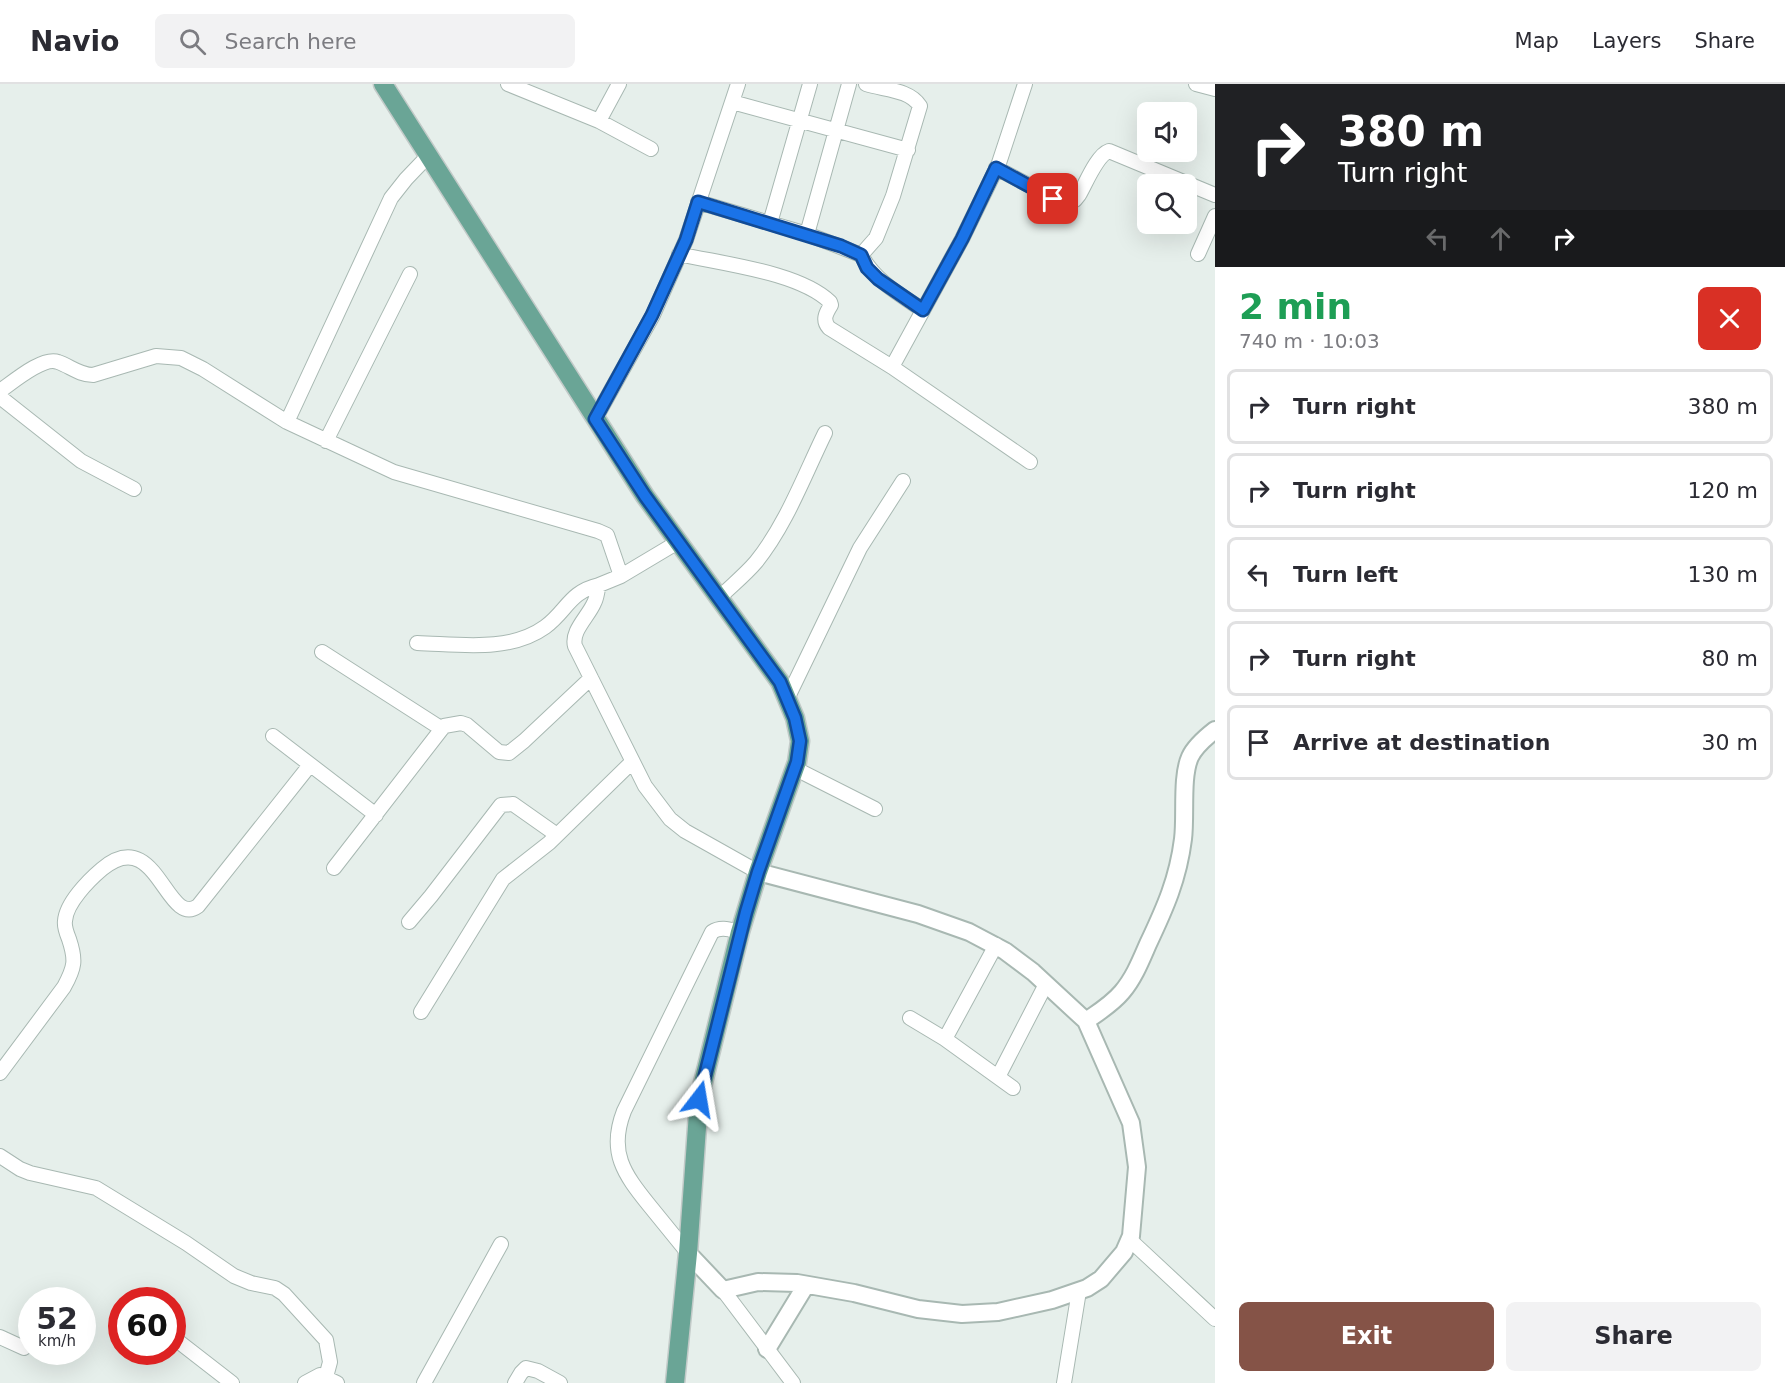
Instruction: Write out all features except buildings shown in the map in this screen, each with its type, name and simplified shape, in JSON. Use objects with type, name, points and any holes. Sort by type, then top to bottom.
[{"type":"main road","points":[[383,84],[645,496],[780,682],[795,718],[800,741],[794,768],[758,872],[740,933],[699,1099],[688,1253],[675,1383]]},
{"type":"street","points":[[508,84],[598,122],[651,149]]},
{"type":"street","points":[[598,122],[619,84]]},
{"type":"street","points":[[595,419],[652,315],[679,255],[738,84]]},
{"type":"street","points":[[770,223],[810,84]]},
{"type":"street","points":[[807,234],[849,84]]},
{"type":"street","points":[[861,255],[876,238],[893,196],[921,106],[908,94],[866,84]]},
{"type":"street","points":[[892,367],[962,239],[996,168],[1025,84]]},
{"type":"street","points":[[1196,84],[1215,89]]},
{"type":"street","points":[[732,102],[908,150]]},
{"type":"street","points":[[996,168],[1063,203],[1075,200],[1104,153],[1109,152],[1215,195]]},
{"type":"street","points":[[287,422],[391,198],[428,156]]},
{"type":"street","points":[[698,202],[807,234],[861,255],[867,268],[878,279],[923,310]]},
{"type":"street","points":[[1198,254],[1215,216]]},
{"type":"street","points":[[679,255],[783,277],[807,285],[830,302],[831,305],[825,319],[825,324],[829,328],[892,367],[1030,462]]},
{"type":"street","points":[[326,441],[410,274]]},
{"type":"street","points":[[0,391],[42,363],[52,360],[84,375],[93,375],[156,356],[181,358],[203,369],[287,422],[394,472],[607,535],[621,576]]},
{"type":"street","points":[[0,398],[81,461],[134,489]]},
{"type":"street","points":[[719,598],[755,563],[770,542],[825,434]]},
{"type":"street","points":[[787,699],[860,548],[903,481]]},
{"type":"street","points":[[417,643],[488,644],[507,643],[521,639],[544,628],[561,612],[574,595],[586,588],[621,576],[678,542]]},
{"type":"street","points":[[599,585],[593,605],[573,639],[632,762],[645,786],[670,819],[686,831],[758,872],[918,914],[969,932],[996,945],[1046,984],[1086,1021],[1131,1123],[1137,1167],[1130,1239],[1124,1252],[1101,1279],[1079,1291],[1052,1300],[998,1312],[962,1314],[918,1309],[854,1293],[806,1285],[758,1282],[723,1290]]},
{"type":"street","points":[[322,652],[442,729]]},
{"type":"street","points":[[334,868],[442,729],[454,724],[467,725],[499,752],[509,753],[591,678]]},
{"type":"street","points":[[1086,1021],[1114,1001],[1124,990],[1159,920],[1176,878],[1183,838],[1190,756],[1215,730]]},
{"type":"street","points":[[273,736],[376,815]]},
{"type":"street","points":[[421,1012],[502,879],[557,835],[632,762]]},
{"type":"street","points":[[0,1073],[64,987],[72,972],[75,960],[64,921],[72,903],[90,880],[113,861],[124,857],[134,857],[142,861],[157,876],[178,905],[185,910],[193,909],[310,765]]},
{"type":"street","points":[[794,768],[875,808]]},
{"type":"street","points":[[409,922],[501,805],[513,804],[557,835]]},
{"type":"street","points":[[740,933],[725,929],[712,932],[624,1111],[618,1131],[617,1146],[624,1172],[688,1253],[723,1290],[793,1383]]},
{"type":"street","points":[[945,1039],[996,945]]},
{"type":"street","points":[[998,1077],[1046,984]]},
{"type":"street","points":[[910,1018],[945,1039],[1013,1088]]},
{"type":"street","points":[[0,1156],[30,1173],[96,1188],[186,1243],[234,1276],[251,1283],[275,1288],[284,1294],[326,1340],[331,1380],[320,1375],[305,1383]]},
{"type":"street","points":[[1130,1239],[1215,1319]]},
{"type":"street","points":[[424,1383],[501,1244]]},
{"type":"street","points":[[767,1349],[806,1285]]},
{"type":"street","points":[[1064,1383],[1079,1291]]},
{"type":"street","points":[[0,1337],[18,1345]]},
{"type":"street","points":[[186,1347],[232,1383]]},
{"type":"street","points":[[515,1383],[520,1373],[526,1368],[538,1371],[560,1383]]},
{"type":"route","points":[[699,1099],[746,912],[797,762],[800,741],[795,718],[780,682],[645,496],[595,419],[652,315],[686,240],[698,202],[807,234],[861,255],[867,268],[878,279],[923,310],[962,239],[996,168],[1053,199]]}]
